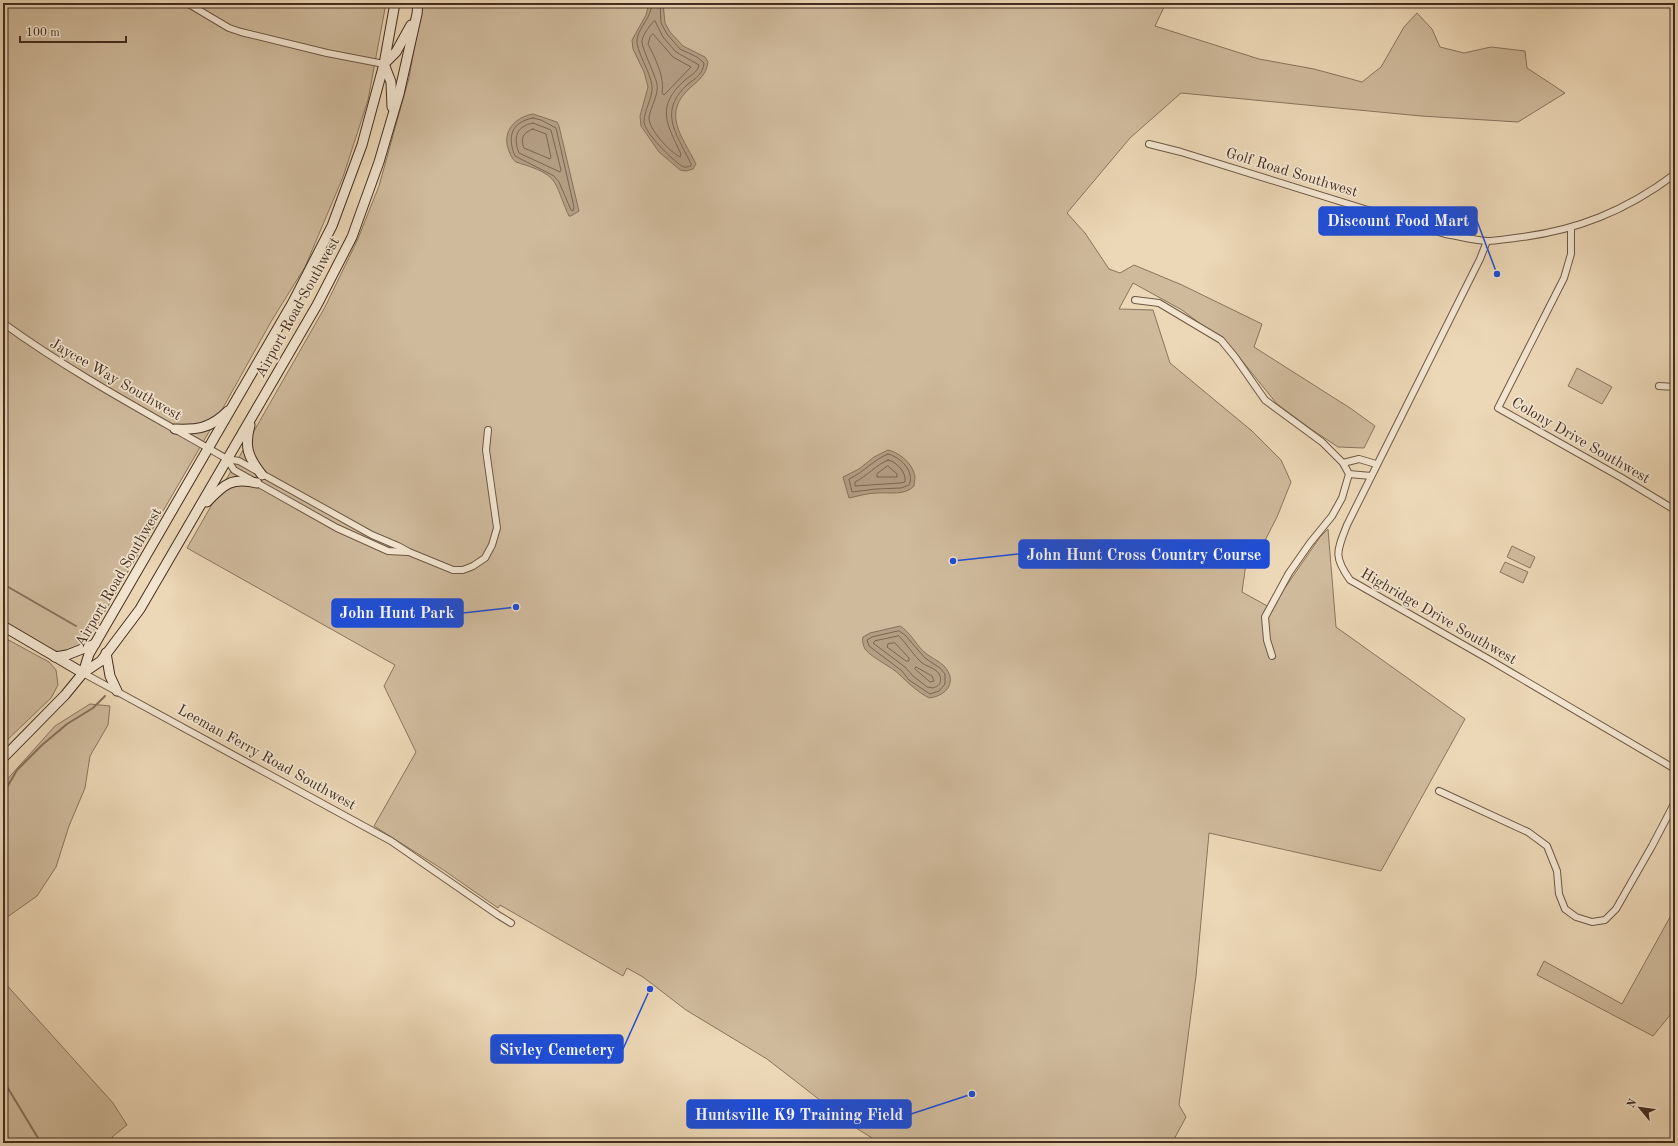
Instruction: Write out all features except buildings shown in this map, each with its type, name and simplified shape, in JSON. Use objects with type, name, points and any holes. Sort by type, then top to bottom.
[{"type":"street","points":[[186,3],[229,28],[241,32],[327,53],[384,64]]},
{"type":"street","name":"Airport Road Southwest","points":[[83,673],[89,654],[293,302],[332,226],[362,145],[384,64],[396,3]]},
{"type":"street","name":"Airport Road Southwest","points":[[83,673],[101,660],[140,609],[317,305],[352,237],[380,162],[399,94],[417,14],[418,3]]},
{"type":"street","points":[[384,64],[396,52],[417,14]]},
{"type":"street","points":[[384,64],[393,92],[392,119]]},
{"type":"street","name":"Golf Road Southwest","points":[[1149,144],[1181,152],[1445,234],[1487,241],[1528,236],[1571,228],[1604,216],[1633,202],[1675,174]]},
{"type":"street","name":"Colony Drive Southwest","points":[[1571,228],[1572,254],[1564,278],[1498,408],[1622,478],[1675,510]]},
{"type":"street","name":"Highridge Drive Southwest","points":[[1487,241],[1480,260],[1347,524],[1338,548],[1340,566],[1350,580],[1675,768]]},
{"type":"street","points":[[1134,300],[1158,303],[1221,340],[1235,357],[1265,400],[1322,442],[1343,463],[1348,474],[1342,498],[1332,516],[1310,543],[1289,574],[1265,617],[1266,640],[1272,656]]},
{"type":"street","name":"Jaycee Way Southwest","points":[[3,322],[73,371],[227,459]]},
{"type":"street","points":[[1659,386],[1675,387]]},
{"type":"street","points":[[175,429],[201,428],[213,423],[236,402]]},
{"type":"street","points":[[254,412],[247,440],[248,451],[254,465],[262,475]]},
{"type":"street","points":[[227,459],[239,461],[346,522],[372,535],[453,570],[463,570],[473,566],[485,558],[492,546],[497,528],[486,450],[488,430]]},
{"type":"street","points":[[227,459],[234,470],[337,528],[388,551],[409,552]]},
{"type":"street","points":[[1343,463],[1359,459],[1376,464]]},
{"type":"street","points":[[1348,474],[1371,476]]},
{"type":"street","points":[[197,513],[219,489],[227,483],[246,481],[258,483]]},
{"type":"street","name":"Leeman Ferry Road Southwest","points":[[3,626],[83,673],[391,841],[498,915],[511,922]]},
{"type":"street","points":[[55,657],[72,654],[95,644]]},
{"type":"street","points":[[106,653],[110,676],[116,691]]},
{"type":"street","points":[[3,758],[65,695],[83,673]]},
{"type":"street","points":[[1438,791],[1528,832],[1547,846],[1557,871],[1559,894],[1565,909],[1576,917],[1592,922],[1605,920],[1616,909],[1675,802]]},
{"type":"shaded area","points":[[3,3],[386,3],[368,100],[343,177],[305,267],[272,320],[224,406],[87,642],[75,649],[65,652],[55,651],[48,648],[3,622]]},
{"type":"shaded area","points":[[422,3],[1166,3],[1155,26],[1259,59],[1314,69],[1362,82],[1381,67],[1404,27],[1417,13],[1432,29],[1440,47],[1464,53],[1491,47],[1525,51],[1527,68],[1565,93],[1518,122],[1421,116],[1181,93],[1130,138],[1067,213],[1085,233],[1109,269],[1120,273],[1134,265],[1182,285],[1262,324],[1254,347],[1350,408],[1375,426],[1364,448],[1338,447],[1277,404],[1239,357],[1218,337],[1182,310],[1133,283],[1119,309],[1153,310],[1170,363],[1252,431],[1281,460],[1291,482],[1277,517],[1257,556],[1247,556],[1242,592],[1271,608],[1320,537],[1328,529],[1336,627],[1465,719],[1381,871],[1209,833],[1196,976],[1179,1105],[1186,1117],[1172,1143],[880,1143],[856,1128],[767,1059],[686,1010],[643,977],[627,968],[623,976],[500,905],[498,908],[442,869],[374,826],[416,752],[384,686],[395,665],[187,548],[325,307],[357,241],[379,186],[409,78]]},
{"type":"shaded area","points":[[1577,368],[1612,387],[1602,404],[1568,386]]},
{"type":"shaded area","points":[[1512,546],[1535,557],[1530,568],[1507,557]]},
{"type":"shaded area","points":[[1505,562],[1528,572],[1523,583],[1500,572]]},
{"type":"shaded area","points":[[3,637],[49,662],[56,670],[58,685],[51,698],[3,744]]},
{"type":"shaded area","points":[[90,704],[110,706],[108,725],[90,756],[85,788],[69,826],[56,867],[37,896],[3,920],[3,784],[55,726]]},
{"type":"shaded area","points":[[1675,908],[1675,1009],[1653,1036],[1537,975],[1544,961],[1622,1004]]},
{"type":"shaded area","points":[[3,981],[113,1103],[127,1125],[112,1137],[115,1143],[3,1143]]},
{"type":"water","points":[[649,3],[663,3],[665,23],[670,32],[683,46],[705,57],[708,62],[706,70],[702,76],[682,97],[677,106],[677,125],[680,134],[696,164],[693,169],[686,171],[680,170],[659,152],[641,126],[640,116],[648,87],[644,72],[633,49],[632,40],[646,15]]},
{"type":"water","points":[[533,114],[557,122],[559,126],[579,211],[571,216],[569,216],[557,187],[552,179],[543,172],[516,162],[509,151],[507,138],[511,126],[521,118]]},
{"type":"water","points":[[888,450],[900,455],[910,465],[915,475],[914,486],[906,491],[897,493],[870,494],[849,498],[843,477],[859,469],[874,457]]},
{"type":"water","points":[[900,626],[910,634],[923,651],[942,664],[948,672],[950,682],[945,691],[941,694],[929,698],[925,696],[896,672],[868,653],[865,649],[863,637],[870,633]]},
{"type":"waterway","points":[[3,584],[76,626]]},
{"type":"waterway","points":[[3,794],[17,770],[42,745],[67,724],[93,708],[105,696]]},
{"type":"waterway","points":[[3,1080],[41,1143]]},
{"type":"place","name":"Discount Food Mart","points":[[1497,274]]},
{"type":"place","name":"John Hunt Cross Country Course","points":[[953,561]]},
{"type":"place","name":"John Hunt Park","points":[[516,607]]},
{"type":"place","name":"Sivley Cemetery","points":[[650,989]]},
{"type":"place","name":"Huntsville K9 Training Field","points":[[972,1094]]}]
